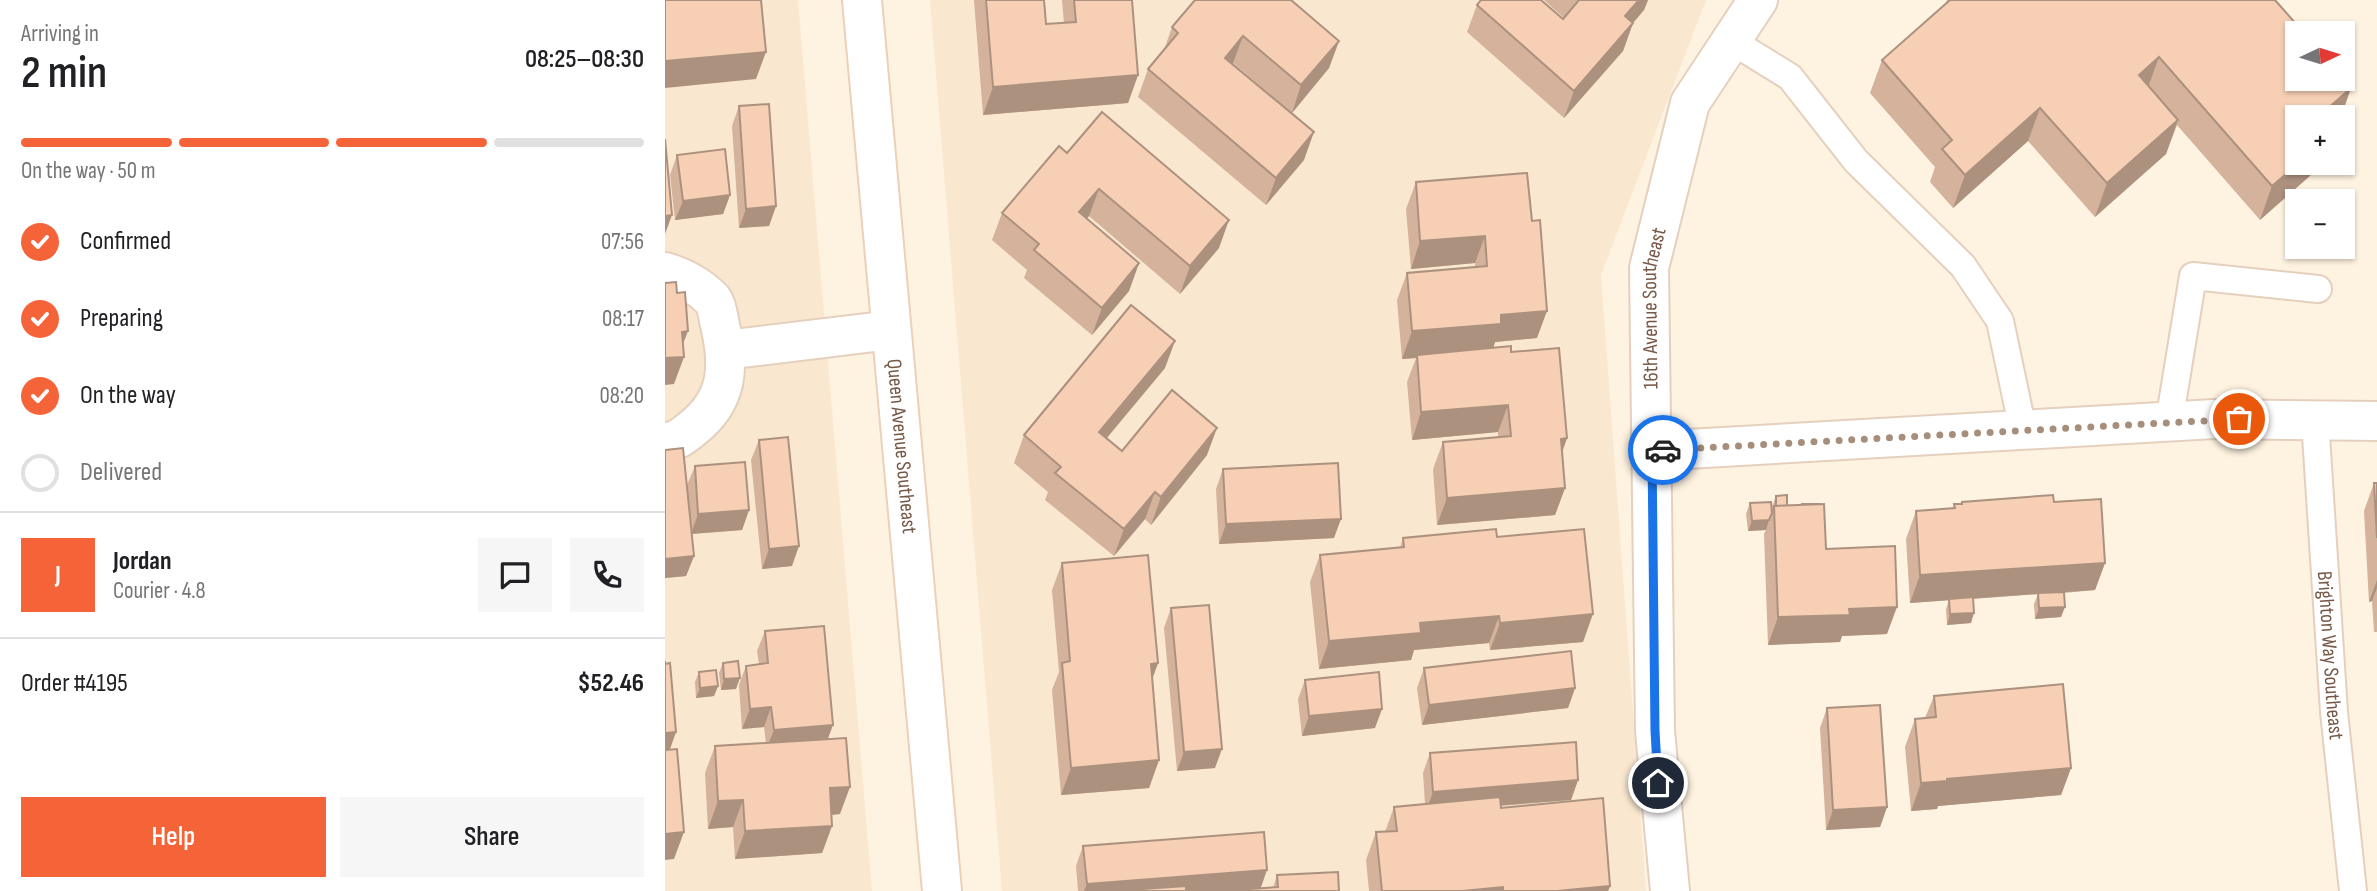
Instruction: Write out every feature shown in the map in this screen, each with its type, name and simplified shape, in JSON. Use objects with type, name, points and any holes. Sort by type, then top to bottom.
[{"type":"street","name":"Queen Avenue Southeast","points":[[862,0],[942,891]]},
{"type":"street","name":"16th Avenue Southeast","points":[[1670,891],[1655,731],[1649,268],[1690,103],[1758,0]]},
{"type":"street","points":[[665,272],[684,278],[714,301],[725,350],[726,368],[724,388],[707,417],[678,441],[665,442]]},
{"type":"street","points":[[725,350],[891,330]]},
{"type":"street","points":[[1652,451],[2214,419],[2377,421]]},
{"type":"lane","points":[[1730,40],[1790,77],[1856,161],[1963,266],[2000,321],[2023,430]]},
{"type":"lane","points":[[2169,422],[2193,276],[2318,289]]},
{"type":"lane","name":"Brighton Way Southeast","points":[[2315,420],[2334,712],[2353,891]]},
{"type":"shaded area","points":[[665,0],[798,0],[872,891],[665,891]]},
{"type":"shaded area","points":[[930,0],[1706,0],[1601,275],[1646,891],[1002,891]]},
{"type":"building","points":[[665,0],[761,0],[766,52],[665,61]]},
{"type":"building","points":[[986,0],[1044,0],[1046,24],[1076,22],[1074,0],[1132,0],[1138,75],[993,87]]},
{"type":"building","points":[[1195,0],[1291,0],[1339,41],[1301,85],[1243,36],[1225,58],[1314,132],[1276,178],[1148,69],[1178,33],[1172,27]]},
{"type":"building","points":[[1481,0],[1541,0],[1563,19],[1579,0],[1639,0],[1625,16],[1633,23],[1574,91],[1477,5]]},
{"type":"building","points":[[1950,0],[2275,0],[2293,21],[2285,21],[2285,91],[2348,91],[2332,105],[2285,105],[2285,175],[2272,186],[2159,57],[2139,75],[2178,120],[2107,183],[2040,108],[1965,175],[1942,149],[1952,140],[1882,60]]},
{"type":"building","points":[[769,104],[776,206],[746,209],[739,106]]},
{"type":"building","points":[[1102,112],[1229,220],[1190,266],[1099,189],[1079,212],[1139,263],[1102,308],[1034,250],[1039,244],[1002,213],[1059,146],[1067,153]]},
{"type":"building","points":[[665,139],[672,215],[665,216]]},
{"type":"building","points":[[725,149],[730,195],[683,201],[677,155]]},
{"type":"building","points":[[1527,173],[1532,221],[1540,220],[1547,311],[1501,315],[1501,324],[1412,331],[1407,273],[1487,266],[1485,236],[1420,241],[1416,182]]},
{"type":"building","points":[[676,282],[677,293],[685,292],[688,331],[682,332],[684,357],[665,358],[665,283]]},
{"type":"building","points":[[1131,305],[1175,341],[1099,432],[1122,451],[1172,390],[1217,428],[1161,497],[1155,492],[1124,529],[1055,473],[1061,467],[1024,435]]},
{"type":"building","points":[[1511,346],[1511,352],[1559,348],[1567,438],[1561,439],[1565,488],[1447,498],[1443,442],[1511,436],[1508,405],[1421,412],[1417,355]]},
{"type":"building","points":[[788,437],[799,546],[769,549],[759,440]]},
{"type":"building","points":[[683,448],[694,556],[665,559],[665,450]]},
{"type":"building","points":[[745,462],[749,510],[698,514],[695,466]]},
{"type":"building","points":[[1338,463],[1341,519],[1226,524],[1223,469]]},
{"type":"building","points":[[2374,483],[2377,483],[2377,538]]},
{"type":"building","points":[[1787,495],[1787,506],[1776,506],[1776,496]]},
{"type":"building","points":[[2053,495],[2054,502],[2101,499],[2105,563],[1920,575],[1916,511],[1955,508],[1954,504],[1962,502]]},
{"type":"building","points":[[1771,502],[1772,513],[1769,520],[1752,521],[1750,503]]},
{"type":"building","points":[[1824,504],[1826,549],[1895,546],[1897,607],[1849,609],[1850,615],[1778,617],[1774,506]]},
{"type":"building","points":[[1496,529],[1497,537],[1584,529],[1593,614],[1500,623],[1499,616],[1420,623],[1421,633],[1329,641],[1320,555],[1404,547],[1403,538]]},
{"type":"building","points":[[1148,555],[1158,663],[1151,664],[1159,760],[1071,768],[1062,663],[1070,661],[1062,563]]},
{"type":"building","points":[[2064,592],[2065,607],[2039,608],[2038,593]]},
{"type":"building","points":[[1973,597],[1974,613],[1950,614],[1949,599]]},
{"type":"building","points":[[1209,605],[1222,749],[1184,752],[1171,608]]},
{"type":"building","points":[[824,626],[833,725],[774,730],[771,707],[750,709],[746,666],[768,663],[765,631]]},
{"type":"building","points":[[1571,651],[1575,688],[1429,705],[1424,668]]},
{"type":"building","points":[[738,661],[740,678],[724,679],[723,663]]},
{"type":"building","points":[[670,663],[676,732],[665,733],[665,664]]},
{"type":"building","points":[[716,670],[718,686],[700,688],[699,672]]},
{"type":"building","points":[[1379,672],[1382,709],[1309,716],[1305,680]]},
{"type":"building","points":[[2063,684],[2071,768],[1921,783],[1915,719],[1936,717],[1934,696]]},
{"type":"building","points":[[1880,705],[1887,807],[1833,810],[1827,708]]},
{"type":"building","points":[[846,738],[850,787],[830,788],[832,826],[745,831],[743,800],[718,801],[715,746]]},
{"type":"building","points":[[1576,742],[1578,780],[1433,792],[1430,753]]},
{"type":"building","points":[[677,749],[684,832],[665,834],[665,750]]},
{"type":"building","points":[[1500,797],[1501,808],[1603,798],[1610,886],[1557,891],[1503,891],[1503,887],[1462,891],[1382,891],[1376,832],[1397,831],[1394,807]]},
{"type":"building","points":[[1264,832],[1267,870],[1087,884],[1083,846]]},
{"type":"building","points":[[1338,872],[1339,891],[1221,891],[1278,887],[1277,875]]},
{"type":"building","points":[[1186,886],[1186,891],[1114,891]]},
{"type":"way so far","points":[[1663,450],[2239,419]]},
{"type":"route","points":[[1658,783],[1652,451],[1663,450]]}]
